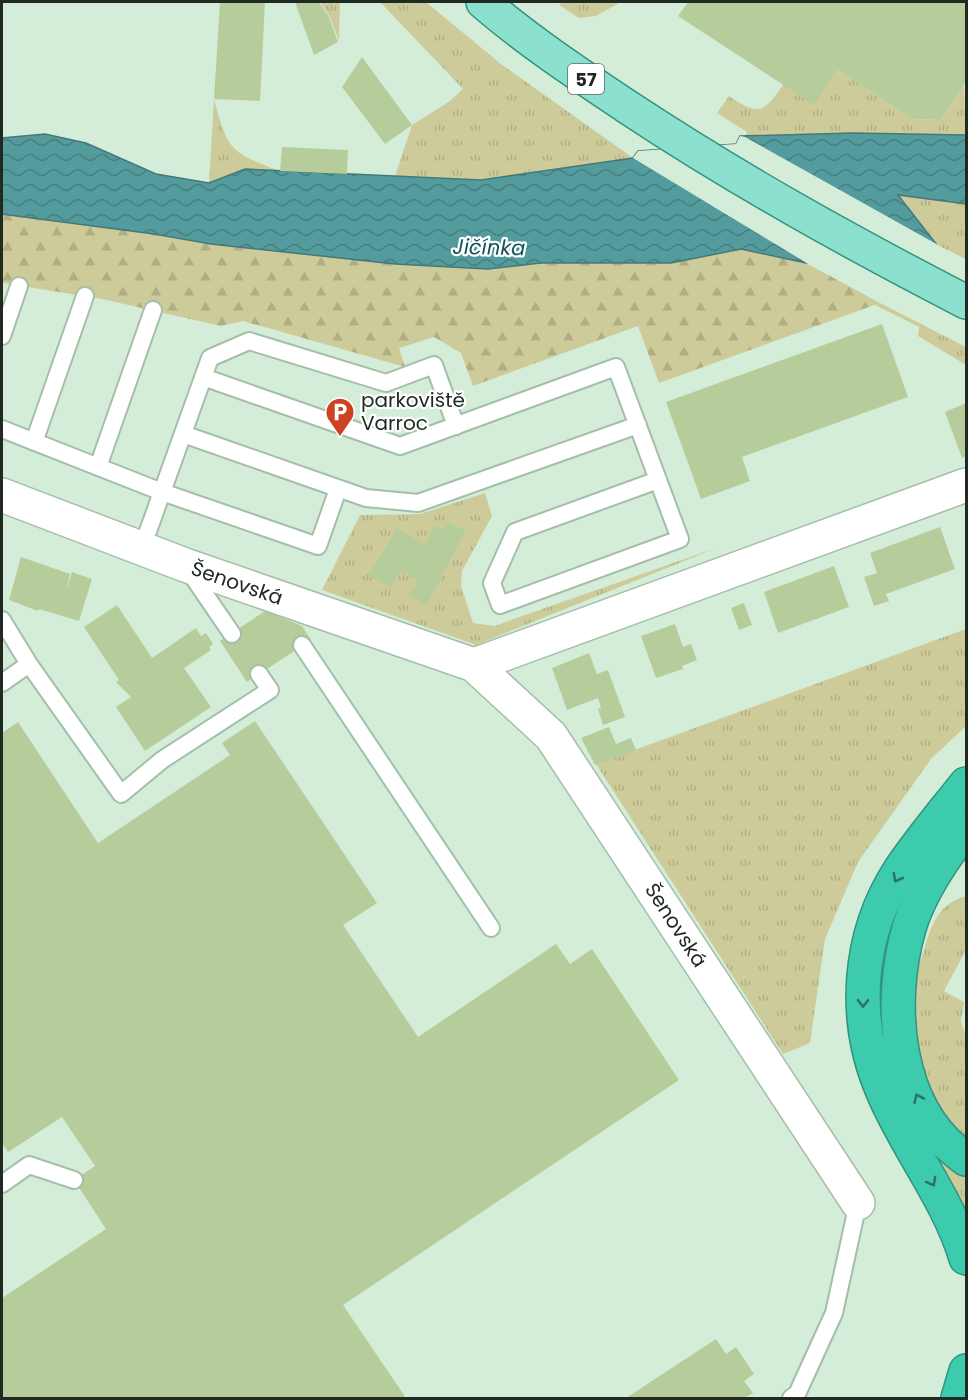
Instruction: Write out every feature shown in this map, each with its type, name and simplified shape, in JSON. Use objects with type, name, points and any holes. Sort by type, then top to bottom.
[{"type":"highway","points":[[966,783],[954,838],[925,889],[909,928],[900,980],[899,1024],[904,1060],[924,1111],[947,1144],[966,1159]]},
{"type":"highway","points":[[954,838],[900,871],[868,945],[863,976],[863,1016],[870,1056],[883,1093],[955,1225],[966,1258]]},
{"type":"highway","points":[[958,1398],[966,1371]]},
{"type":"main road","name":"57","points":[[483,2],[585,78],[687,147],[831,232],[966,302]]},
{"type":"street","points":[[474,665],[966,485]]},
{"type":"street","name":"Šenovská","points":[[2,495],[185,565],[275,606],[474,665],[551,736],[858,1203]]},
{"type":"lane","points":[[2,336],[19,286]]},
{"type":"lane","points":[[34,442],[86,296]]},
{"type":"lane","points":[[98,467],[153,310]]},
{"type":"lane","points":[[142,548],[210,358],[249,341],[386,383],[434,366],[456,426]]},
{"type":"lane","points":[[203,377],[400,446],[616,367],[680,539],[500,605],[492,583],[515,532],[658,480]]},
{"type":"lane","points":[[183,434],[366,498],[418,503],[638,425]]},
{"type":"lane","points":[[2,429],[162,492],[318,546],[338,489]]},
{"type":"lane","points":[[185,565],[232,634]]},
{"type":"lane","points":[[2,620],[29,664],[121,794],[162,760],[270,690],[259,674]]},
{"type":"lane","points":[[302,645],[491,928]]},
{"type":"lane","points":[[2,684],[29,664]]},
{"type":"lane","points":[[2,1184],[29,1165],[74,1180]]},
{"type":"lane","points":[[792,1398],[797,1394],[834,1313],[858,1203]]},
{"type":"green space","points":[[320,2],[340,2],[339,41],[330,17]]},
{"type":"green space","points":[[380,2],[426,2],[501,64],[633,158],[481,180],[395,176],[412,125],[450,101],[463,89]]},
{"type":"green space","points":[[562,2],[621,2],[596,16],[579,18],[559,5]]},
{"type":"green space","points":[[837,69],[913,119],[941,120],[964,84],[966,135],[853,133],[745,137],[747,132],[717,113],[729,96],[747,107],[759,109],[770,102],[783,85]]},
{"type":"green space","points":[[214,99],[223,130],[234,147],[241,154],[280,171],[245,169],[209,183]]},
{"type":"green space","points":[[897,194],[966,204],[966,259],[937,245]]},
{"type":"green space","points":[[2,212],[488,269],[541,263],[671,263],[741,249],[806,263],[880,303],[659,383],[638,326],[473,386],[461,353],[434,337],[399,348],[405,367],[243,321],[221,326],[102,299],[2,283]]},
{"type":"green space","points":[[880,303],[966,347],[966,365],[918,336],[919,327],[875,305]]},
{"type":"green space","points":[[485,493],[492,516],[462,571],[461,586],[473,623],[494,626],[719,547],[476,645],[322,590],[360,515],[420,514]]},
{"type":"green space","points":[[966,629],[966,726],[931,759],[858,862],[825,939],[810,1043],[783,1054],[596,764]]},
{"type":"green space","points":[[966,896],[966,950],[944,991],[964,1002],[961,1021],[966,1036],[966,1142],[952,1129],[940,1112],[924,1071],[916,1026],[915,986],[933,924],[949,904]]},
{"type":"green space","points":[[935,1154],[966,1169],[966,1229],[935,1163]]},
{"type":"water","name":"Jičínka","points":[[853,133],[966,135],[966,204],[898,195],[937,245],[876,248],[806,263],[741,249],[671,263],[541,263],[488,269],[395,264],[211,244],[2,214],[2,138],[45,134],[86,143],[156,174],[209,183],[245,169],[481,180],[633,158],[638,151],[736,144],[740,136]]},
{"type":"pier","points":[[740,136],[940,246],[877,251],[810,265],[633,158],[638,151],[736,144]]},
{"type":"building","points":[[220,2],[265,2],[260,101],[214,99]]},
{"type":"building","points":[[295,2],[319,2],[329,17],[338,42],[314,55]]},
{"type":"building","points":[[688,2],[966,2],[966,85],[964,84],[941,120],[913,119],[837,69],[814,105],[678,16]]},
{"type":"building","points":[[362,57],[412,125],[385,144],[342,87]]},
{"type":"building","points":[[282,147],[348,150],[347,174],[280,171]]},
{"type":"building","points":[[882,324],[908,397],[742,457],[750,481],[701,499],[666,402]]},
{"type":"building","points":[[966,403],[966,456],[962,458],[945,412]]},
{"type":"building","points":[[447,522],[466,530],[426,606],[409,595],[418,581],[401,571],[391,587],[368,576],[397,528],[425,544],[434,526],[443,529]]},
{"type":"building","points":[[940,527],[955,569],[886,594],[889,601],[874,606],[864,577],[877,573],[870,553]]},
{"type":"building","points":[[21,557],[70,574],[66,591],[72,572],[92,579],[79,621],[39,609],[38,611],[9,600]]},
{"type":"building","points":[[834,566],[849,607],[778,633],[764,592]]},
{"type":"building","points":[[744,603],[752,625],[739,630],[731,608]]},
{"type":"building","points":[[117,605],[152,658],[196,628],[201,636],[206,633],[213,644],[209,647],[211,650],[184,668],[211,707],[145,751],[116,707],[131,697],[116,682],[119,680],[84,627]]},
{"type":"building","points":[[265,611],[302,626],[311,640],[247,682],[220,641]]},
{"type":"building","points":[[675,624],[683,647],[691,644],[697,660],[682,666],[683,669],[656,678],[641,636]]},
{"type":"building","points":[[589,653],[597,674],[608,670],[625,717],[603,725],[598,709],[601,708],[598,698],[567,710],[552,668]]},
{"type":"building","points":[[255,721],[377,903],[343,925],[418,1037],[556,944],[570,964],[592,949],[679,1080],[343,1305],[406,1398],[2,1398],[2,1298],[106,1229],[74,1180],[95,1166],[62,1117],[8,1152],[2,1143],[2,733],[18,722],[98,843],[230,755],[222,743]]},
{"type":"building","points":[[609,727],[616,744],[631,738],[636,750],[595,765],[581,738]]},
{"type":"building","points":[[716,1339],[726,1354],[736,1347],[754,1374],[744,1381],[753,1393],[745,1398],[626,1398]]},
{"type":"place","name":"parkoviště Varroc","points":[[340,438]]}]
